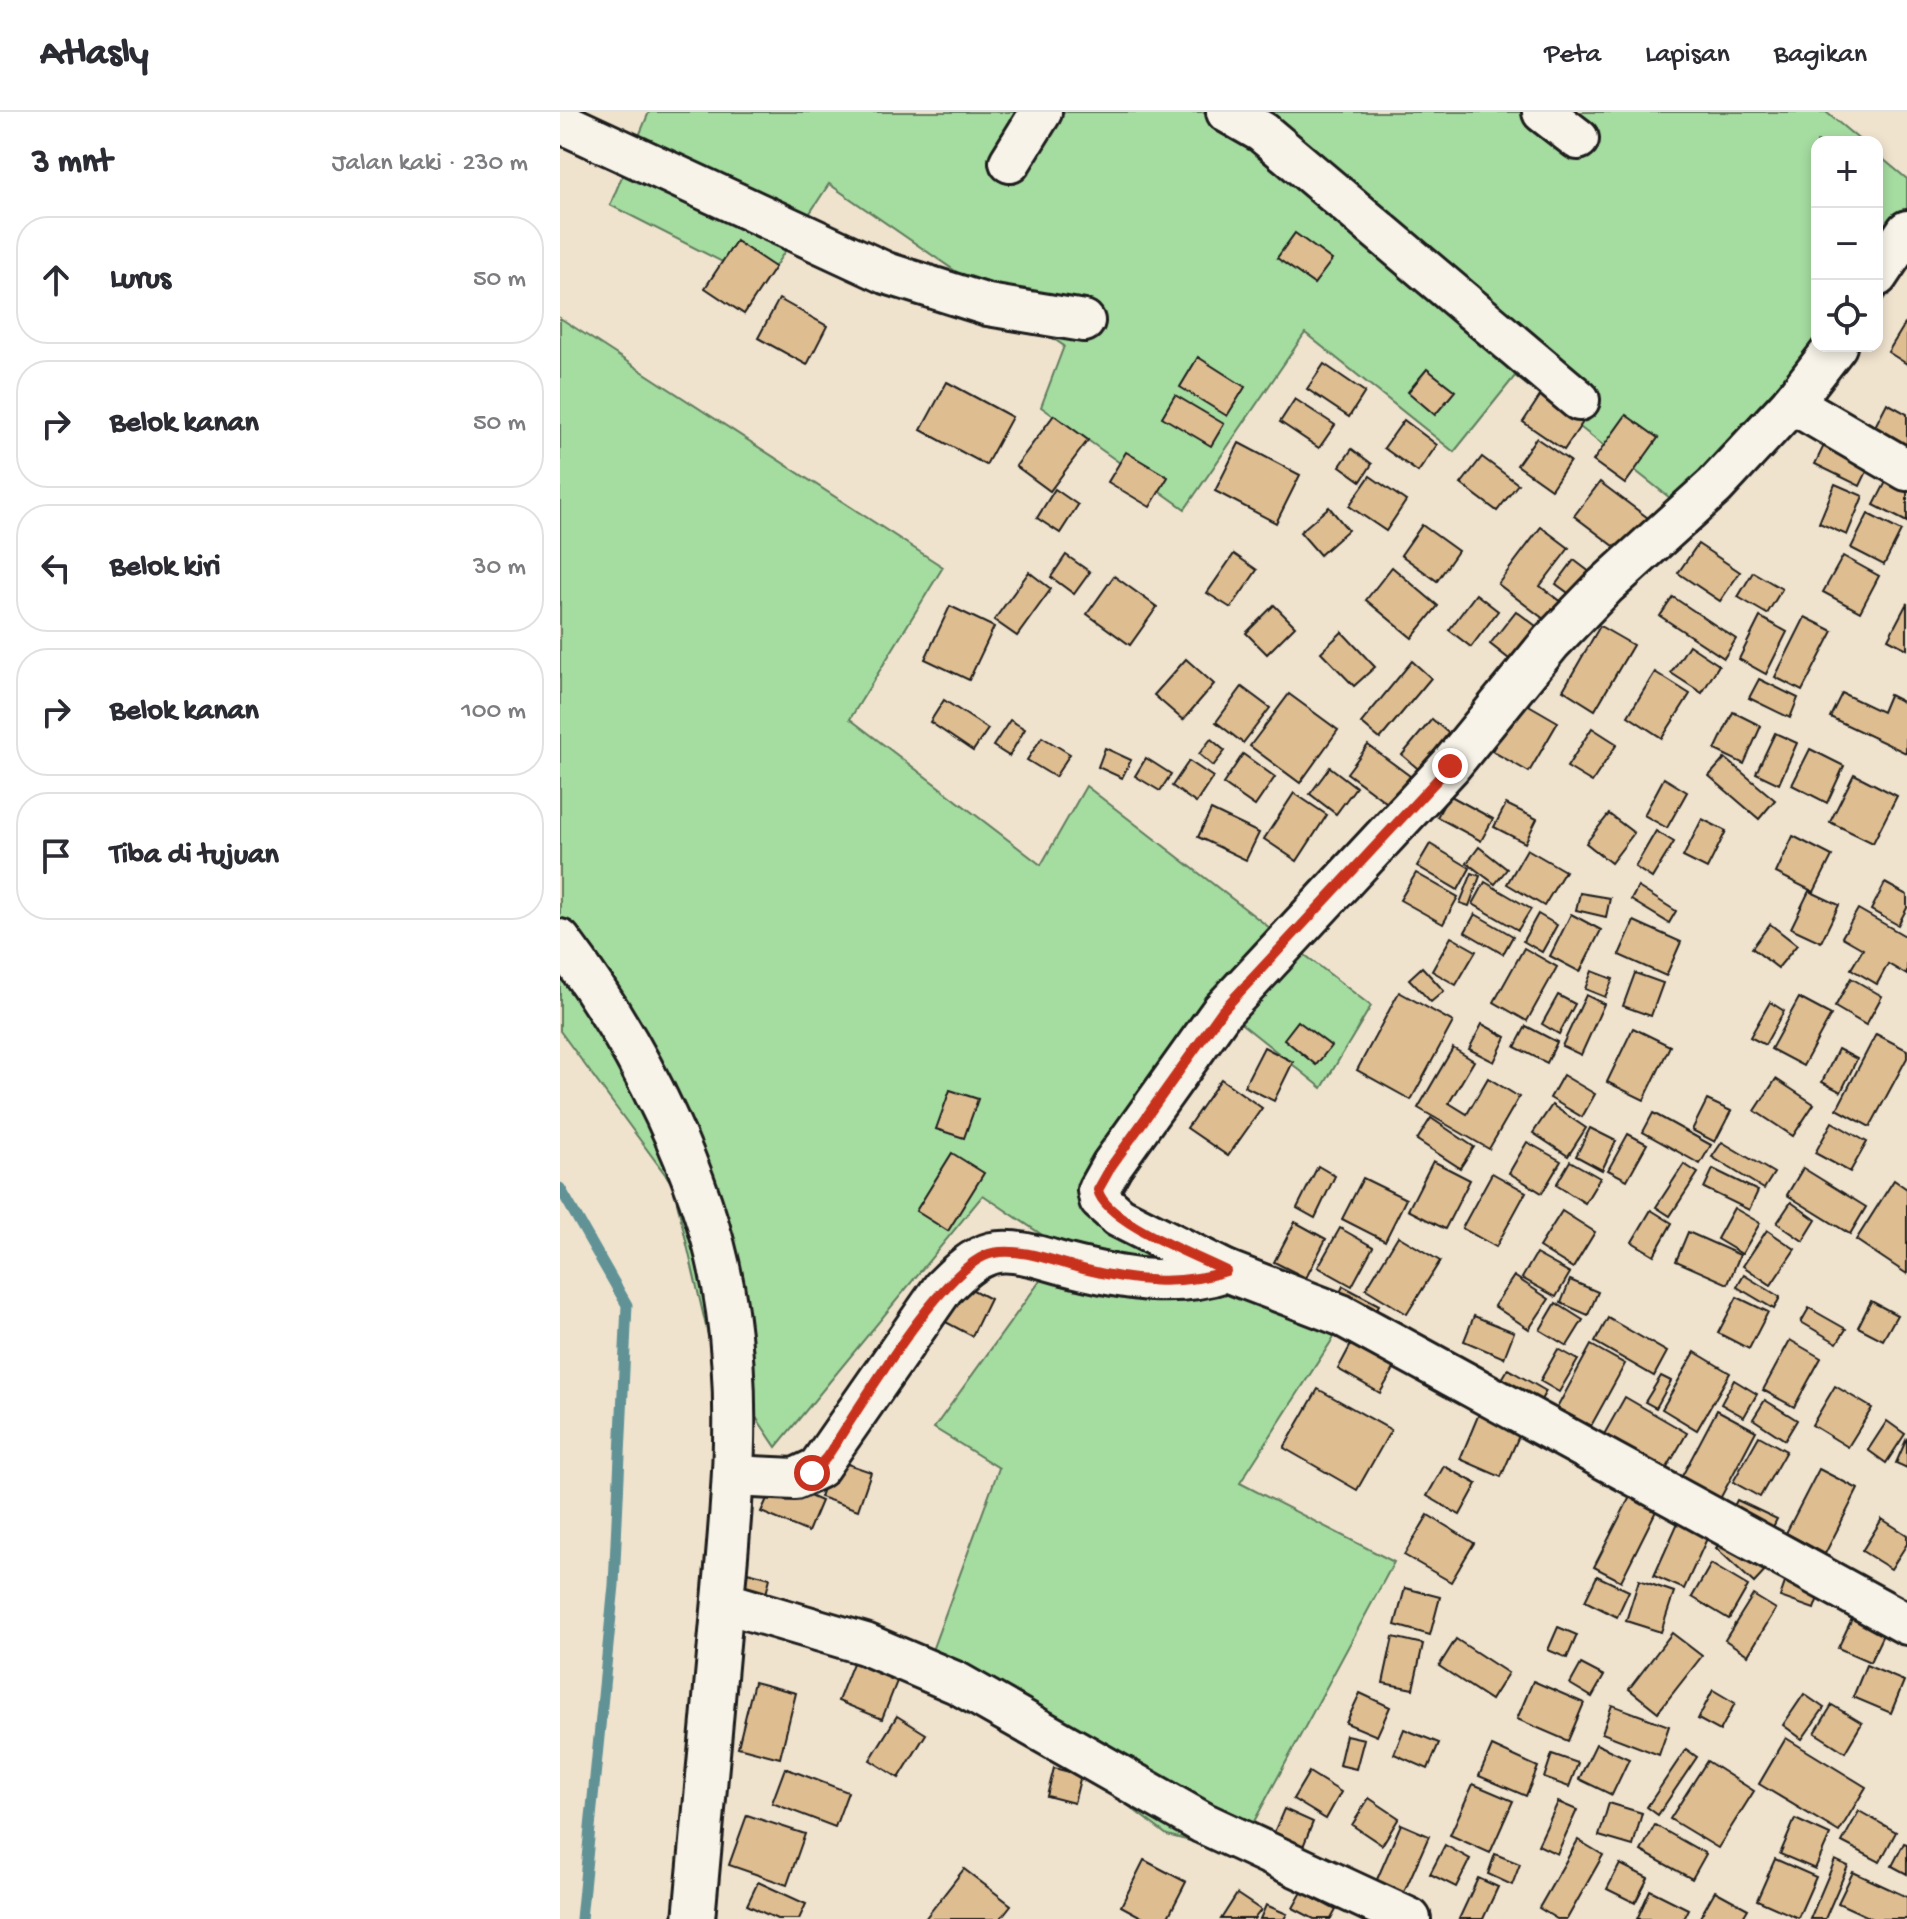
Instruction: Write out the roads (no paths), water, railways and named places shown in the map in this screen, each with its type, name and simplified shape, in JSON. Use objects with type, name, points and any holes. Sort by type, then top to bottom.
[{"type":"street","points":[[1010,162],[1041,112]]},
{"type":"street","points":[[1227,112],[1268,122],[1579,400]]},
{"type":"street","points":[[1543,112],[1578,139]]},
{"type":"street","points":[[560,122],[886,273],[988,305],[1084,321]]},
{"type":"street","points":[[1883,267],[1907,231]]},
{"type":"street","points":[[1831,352],[1792,403],[1715,486],[1605,586],[1551,642],[1450,766],[1222,1011],[1112,1165],[1098,1190],[1108,1208],[1226,1271],[1341,1315],[1907,1624]]},
{"type":"street","points":[[1792,403],[1907,470]]},
{"type":"street","points":[[560,940],[615,1022],[660,1106],[706,1215],[727,1311],[735,1442],[694,1919]]},
{"type":"street","points":[[733,1476],[795,1479],[818,1468],[943,1288],[962,1270],[992,1253],[1033,1256],[1096,1272],[1180,1283],[1226,1271]]},
{"type":"street","points":[[723,1602],[865,1644],[944,1677],[1203,1823],[1410,1919]]},
{"type":"waterway","points":[[560,1188],[627,1305],[614,1585],[581,1919]]}]
